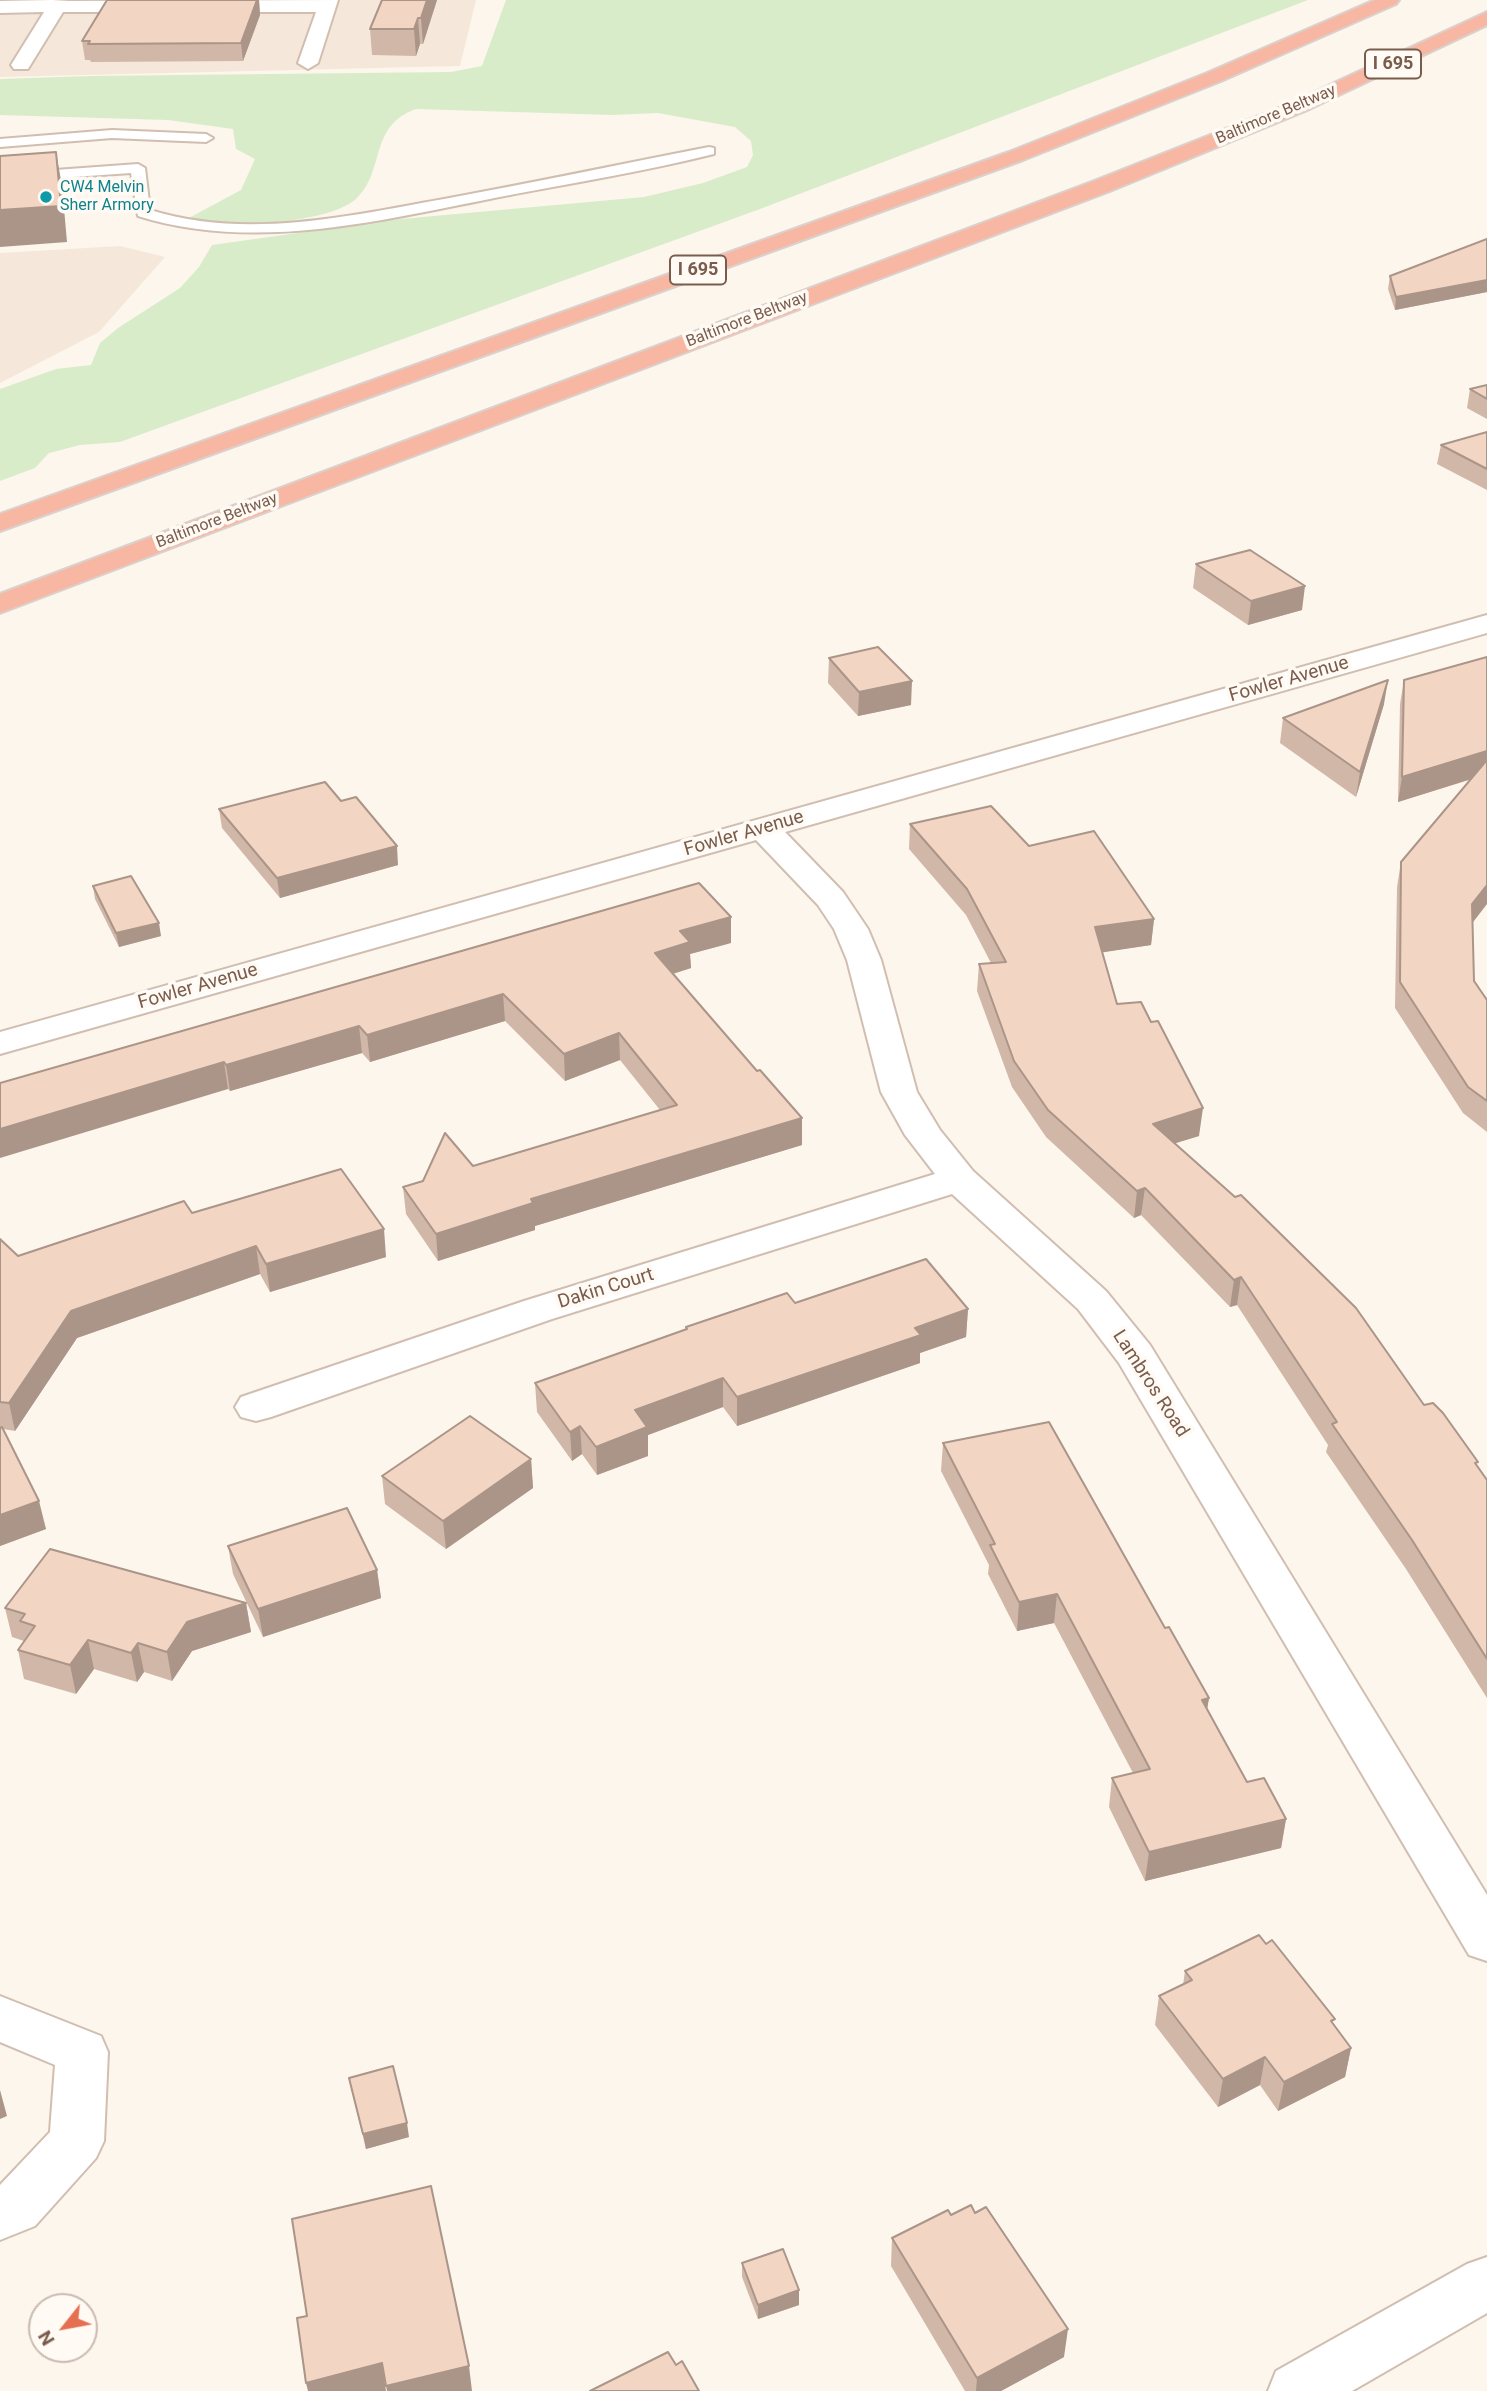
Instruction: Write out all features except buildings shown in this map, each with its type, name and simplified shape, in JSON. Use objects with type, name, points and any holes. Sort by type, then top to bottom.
[{"type":"highway","points":[[1333,27],[1384,0]]},
{"type":"highway","name":"I 695","points":[[0,523],[1016,156],[1333,27],[1390,0]]},
{"type":"highway","name":"Baltimore Beltway","points":[[0,604],[1101,186],[1298,107],[1487,18]]},
{"type":"street","points":[[21,65],[58,3]]},
{"type":"street","points":[[0,7],[58,3],[329,3],[308,63]]},
{"type":"street","name":"Fowler Avenue","points":[[0,1043],[1487,624]]},
{"type":"street","name":"Lambros Road","points":[[763,828],[831,899],[851,929],[864,960],[899,1092],[924,1135],[959,1179],[1092,1300],[1135,1354],[1487,1940]]},
{"type":"street","name":"Dakin Court","points":[[256,1408],[538,1310],[959,1179]]},
{"type":"street","points":[[0,2018],[82,2052],[77,2141],[15,2208],[0,2215]]},
{"type":"street","points":[[1297,2391],[1487,2283]]},
{"type":"lane","points":[[0,142],[112,134],[206,138]]},
{"type":"lane","points":[[0,178],[138,168],[143,213],[167,223],[262,229],[314,224],[479,197],[709,150]]},
{"type":"shaded area","points":[[0,0],[476,0],[460,66],[0,77]]},
{"type":"shaded area","points":[[120,246],[165,257],[99,332],[0,383],[0,253]]},
{"type":"green space","points":[[506,0],[1308,0],[760,209],[120,442],[80,445],[49,453],[35,468],[0,481],[0,389],[56,369],[91,365],[100,343],[118,328],[180,288],[199,267],[212,245],[390,220],[644,197],[703,183],[747,167],[753,155],[751,141],[735,127],[658,113],[612,115],[416,109],[391,126],[365,188],[356,199],[342,208],[299,219],[274,222],[204,222],[187,219],[241,190],[255,159],[236,149],[233,129],[168,120],[0,115],[0,79],[451,72],[482,66]]},
{"type":"place","name":"CW4 Melvin Sherr Armory","points":[[46,197]]}]
